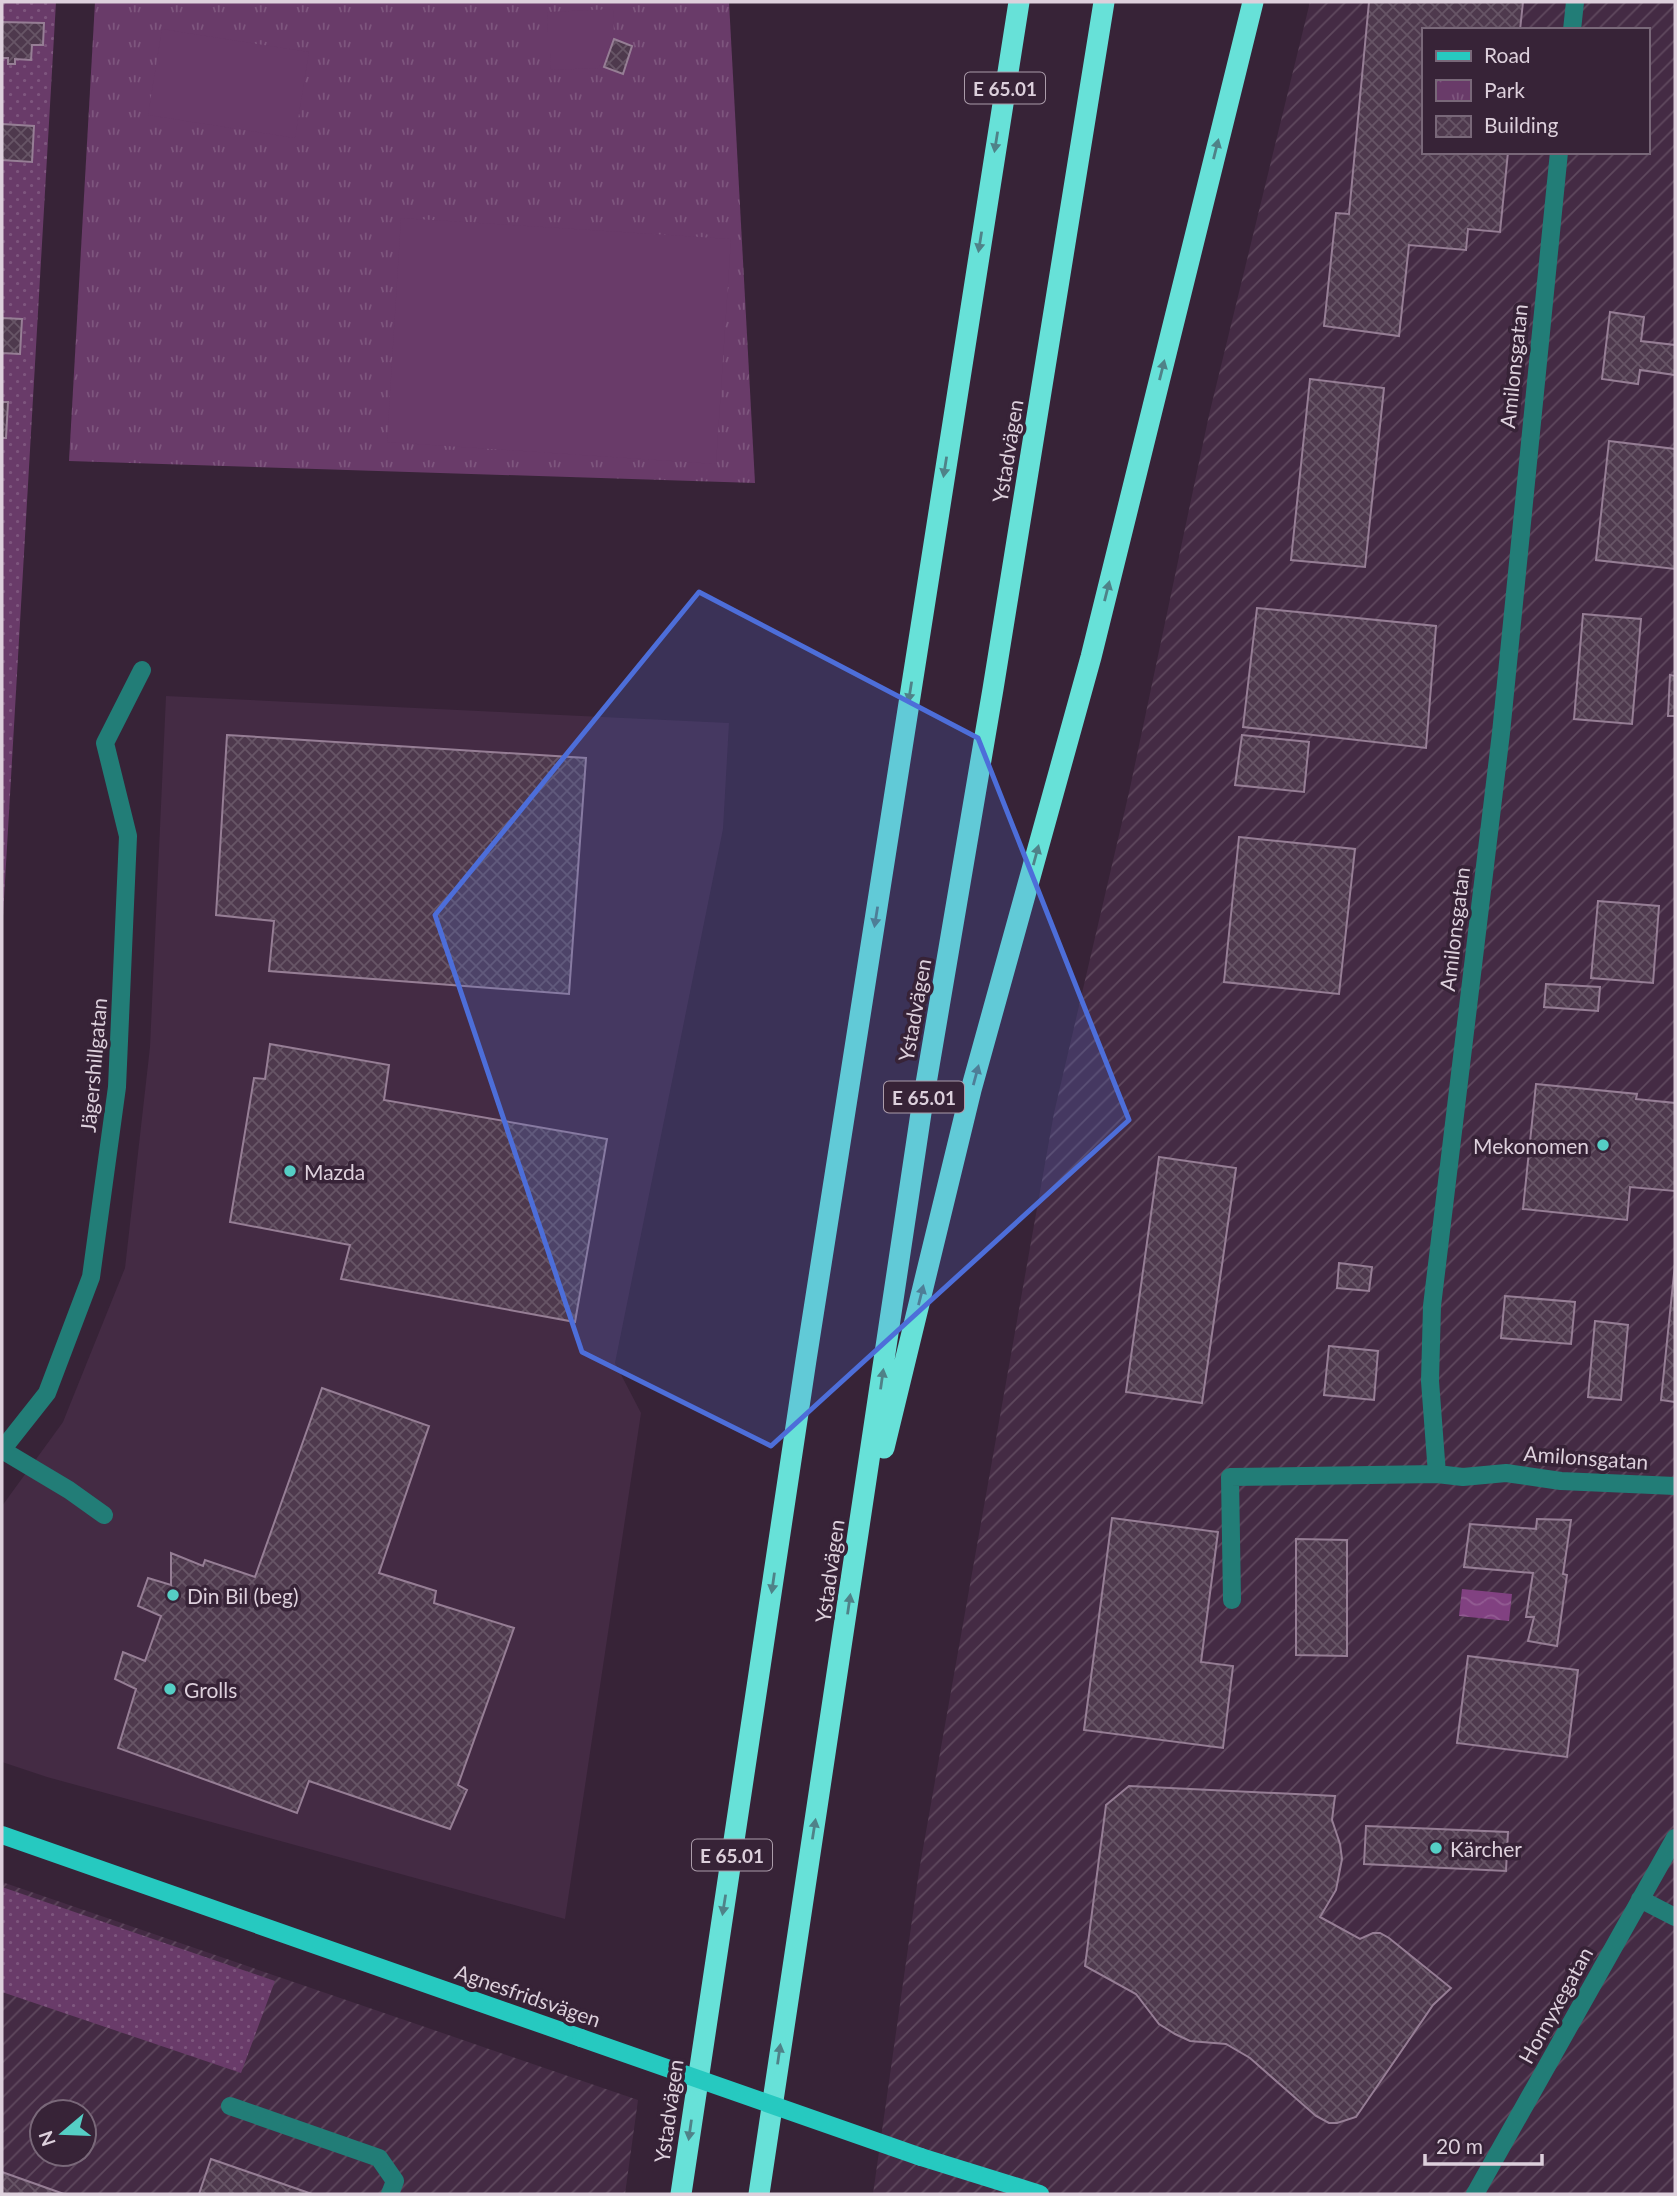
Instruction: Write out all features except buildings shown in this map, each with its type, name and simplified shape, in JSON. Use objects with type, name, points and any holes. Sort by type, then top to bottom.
[{"type":"highway","name":"Ystadvägen","points":[[681,2194],[808,1346],[1019,2]]},
{"type":"highway","name":"Ystadvägen","points":[[759,2194],[921,1113],[998,661],[1104,2]]},
{"type":"highway","points":[[853,1576],[971,1090],[1091,657],[1253,2]]},
{"type":"main road","name":"Agnesfridsvägen","points":[[2,1835],[921,2157],[1041,2194]]},
{"type":"street","points":[[1572,28],[1575,2]]},
{"type":"street","name":"Amilonsgatan","points":[[1559,154],[1500,733],[1432,1306],[1430,1381],[1437,1474],[1463,1477],[1506,1473],[1562,1481],[1675,1486]]},
{"type":"street","name":"Jägershillgatan","points":[[2,1450],[47,1393],[91,1277],[117,1087],[128,836],[105,743],[142,670]]},
{"type":"street","points":[[2,1450],[69,1490],[104,1515]]},
{"type":"street","points":[[1232,1600],[1230,1477],[1437,1474]]},
{"type":"street","name":"Hornyxegatan","points":[[1475,2194],[1675,1838]]},
{"type":"street","points":[[1640,1899],[1675,1917]]},
{"type":"street","points":[[230,2106],[379,2158],[395,2181],[390,2194]]},
{"type":"highlighted area","points":[[699,592],[978,738],[1129,1120],[771,1446],[582,1352],[435,915]]},
{"type":"shaded area","points":[[1310,2],[1675,2],[1675,2194],[873,2194],[919,1871],[1054,1113],[1130,788],[1209,415]]},
{"type":"shaded area","points":[[166,696],[729,723],[723,829],[615,1363],[641,1413],[565,1919],[47,1777],[2,1762],[2,1506],[63,1422],[125,1268],[150,1047]]},
{"type":"shaded area","points":[[2,1882],[638,2100],[625,2194],[2,2194]]},
{"type":"green space","points":[[2,2],[56,2],[2,933]]},
{"type":"green space","points":[[95,2],[729,2],[755,483],[69,461]]},
{"type":"green space","points":[[613,9],[614,36],[599,68],[551,70],[550,53],[537,53],[537,32],[548,32],[547,12]]},
{"type":"green space","points":[[162,29],[309,52],[295,138],[148,115]]},
{"type":"green space","points":[[401,218],[731,239],[716,464],[387,442]]},
{"type":"green space","points":[[2,1887],[275,1981],[241,2073],[2,1992]]},
{"type":"water","points":[[1462,1589],[1512,1594],[1509,1621],[1459,1616]]},
{"type":"place","name":"Mekonomen","points":[[1603,1145]]},
{"type":"place","name":"Mazda","points":[[290,1171]]},
{"type":"place","name":"Din Bil (beg)","points":[[173,1595]]},
{"type":"place","name":"Grolls","points":[[170,1689]]},
{"type":"place","name":"Kärcher","points":[[1436,1848]]}]
